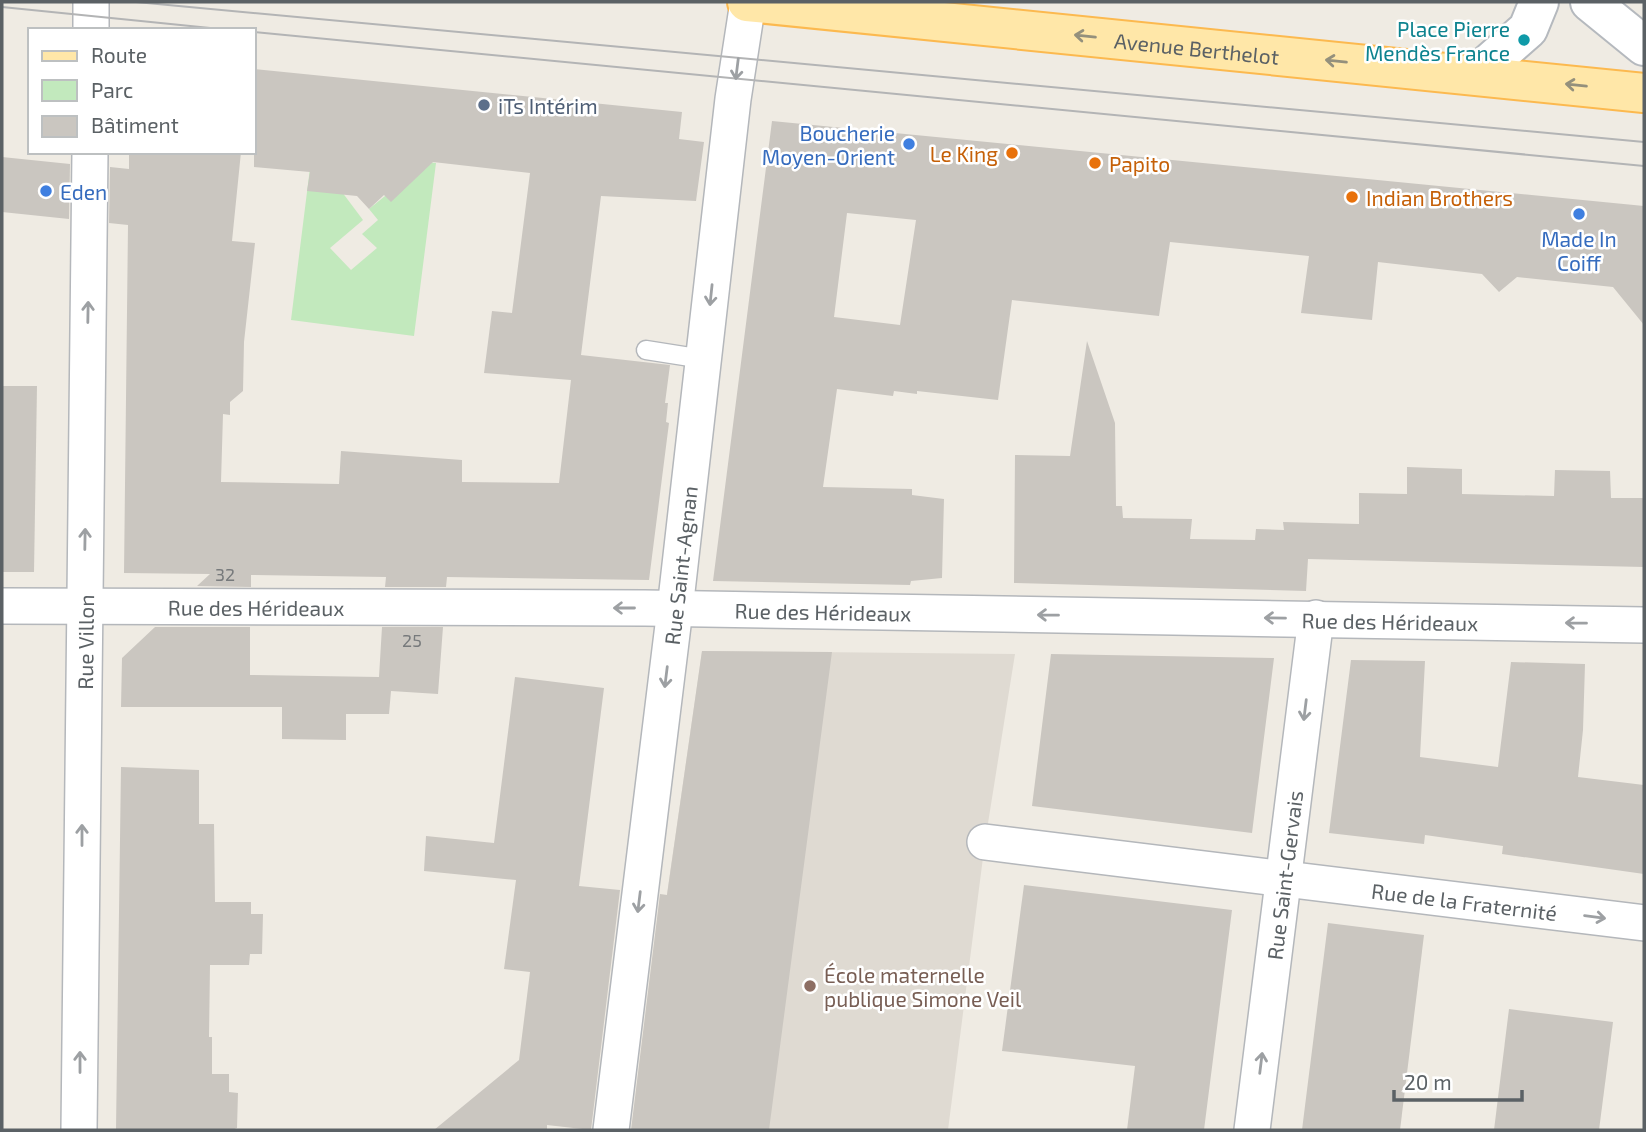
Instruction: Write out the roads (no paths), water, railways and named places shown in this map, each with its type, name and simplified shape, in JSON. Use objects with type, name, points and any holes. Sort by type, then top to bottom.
[{"type":"main road","name":"Avenue Berthelot","points":[[747,2],[1644,93]]},
{"type":"main road","points":[[1477,74],[1528,29],[1539,2]]},
{"type":"main road","points":[[1590,2],[1644,47]]},
{"type":"street","points":[[91,28],[92,2]]},
{"type":"street","name":"Rue Saint-Agnan","points":[[611,1130],[675,609],[733,99],[747,2]]},
{"type":"street","name":"Rue Villon","points":[[79,1130],[90,154]]},
{"type":"street","name":"Rue des Hérideaux","points":[[2,606],[675,609],[1644,625]]},
{"type":"street","name":"Rue Saint-Gervais","points":[[1252,1130],[1317,618]]},
{"type":"street","name":"Rue de la Fraternité","points":[[985,842],[1284,881],[1644,923]]},
{"type":"lane","points":[[646,350],[704,359]]},
{"type":"tram line","points":[[136,2],[1644,142]]},
{"type":"tram line","points":[[2,7],[210,28]]},
{"type":"tram line","points":[[256,32],[1644,166]]},
{"type":"place","name":"Place Pierre Mendès France","points":[[1524,40]]},
{"type":"place","name":"iTs Intérim","points":[[484,105]]},
{"type":"place","name":"Boucherie Moyen-Orient","points":[[909,144]]},
{"type":"place","name":"Le King","points":[[1012,153]]},
{"type":"place","name":"Papito","points":[[1095,163]]},
{"type":"place","name":"Eden","points":[[46,191]]},
{"type":"place","name":"Indian Brothers","points":[[1352,197]]},
{"type":"place","name":"Made In Coiff","points":[[1579,214]]},
{"type":"place","name":"École maternelle publique Simone Veil","points":[[810,986]]}]
